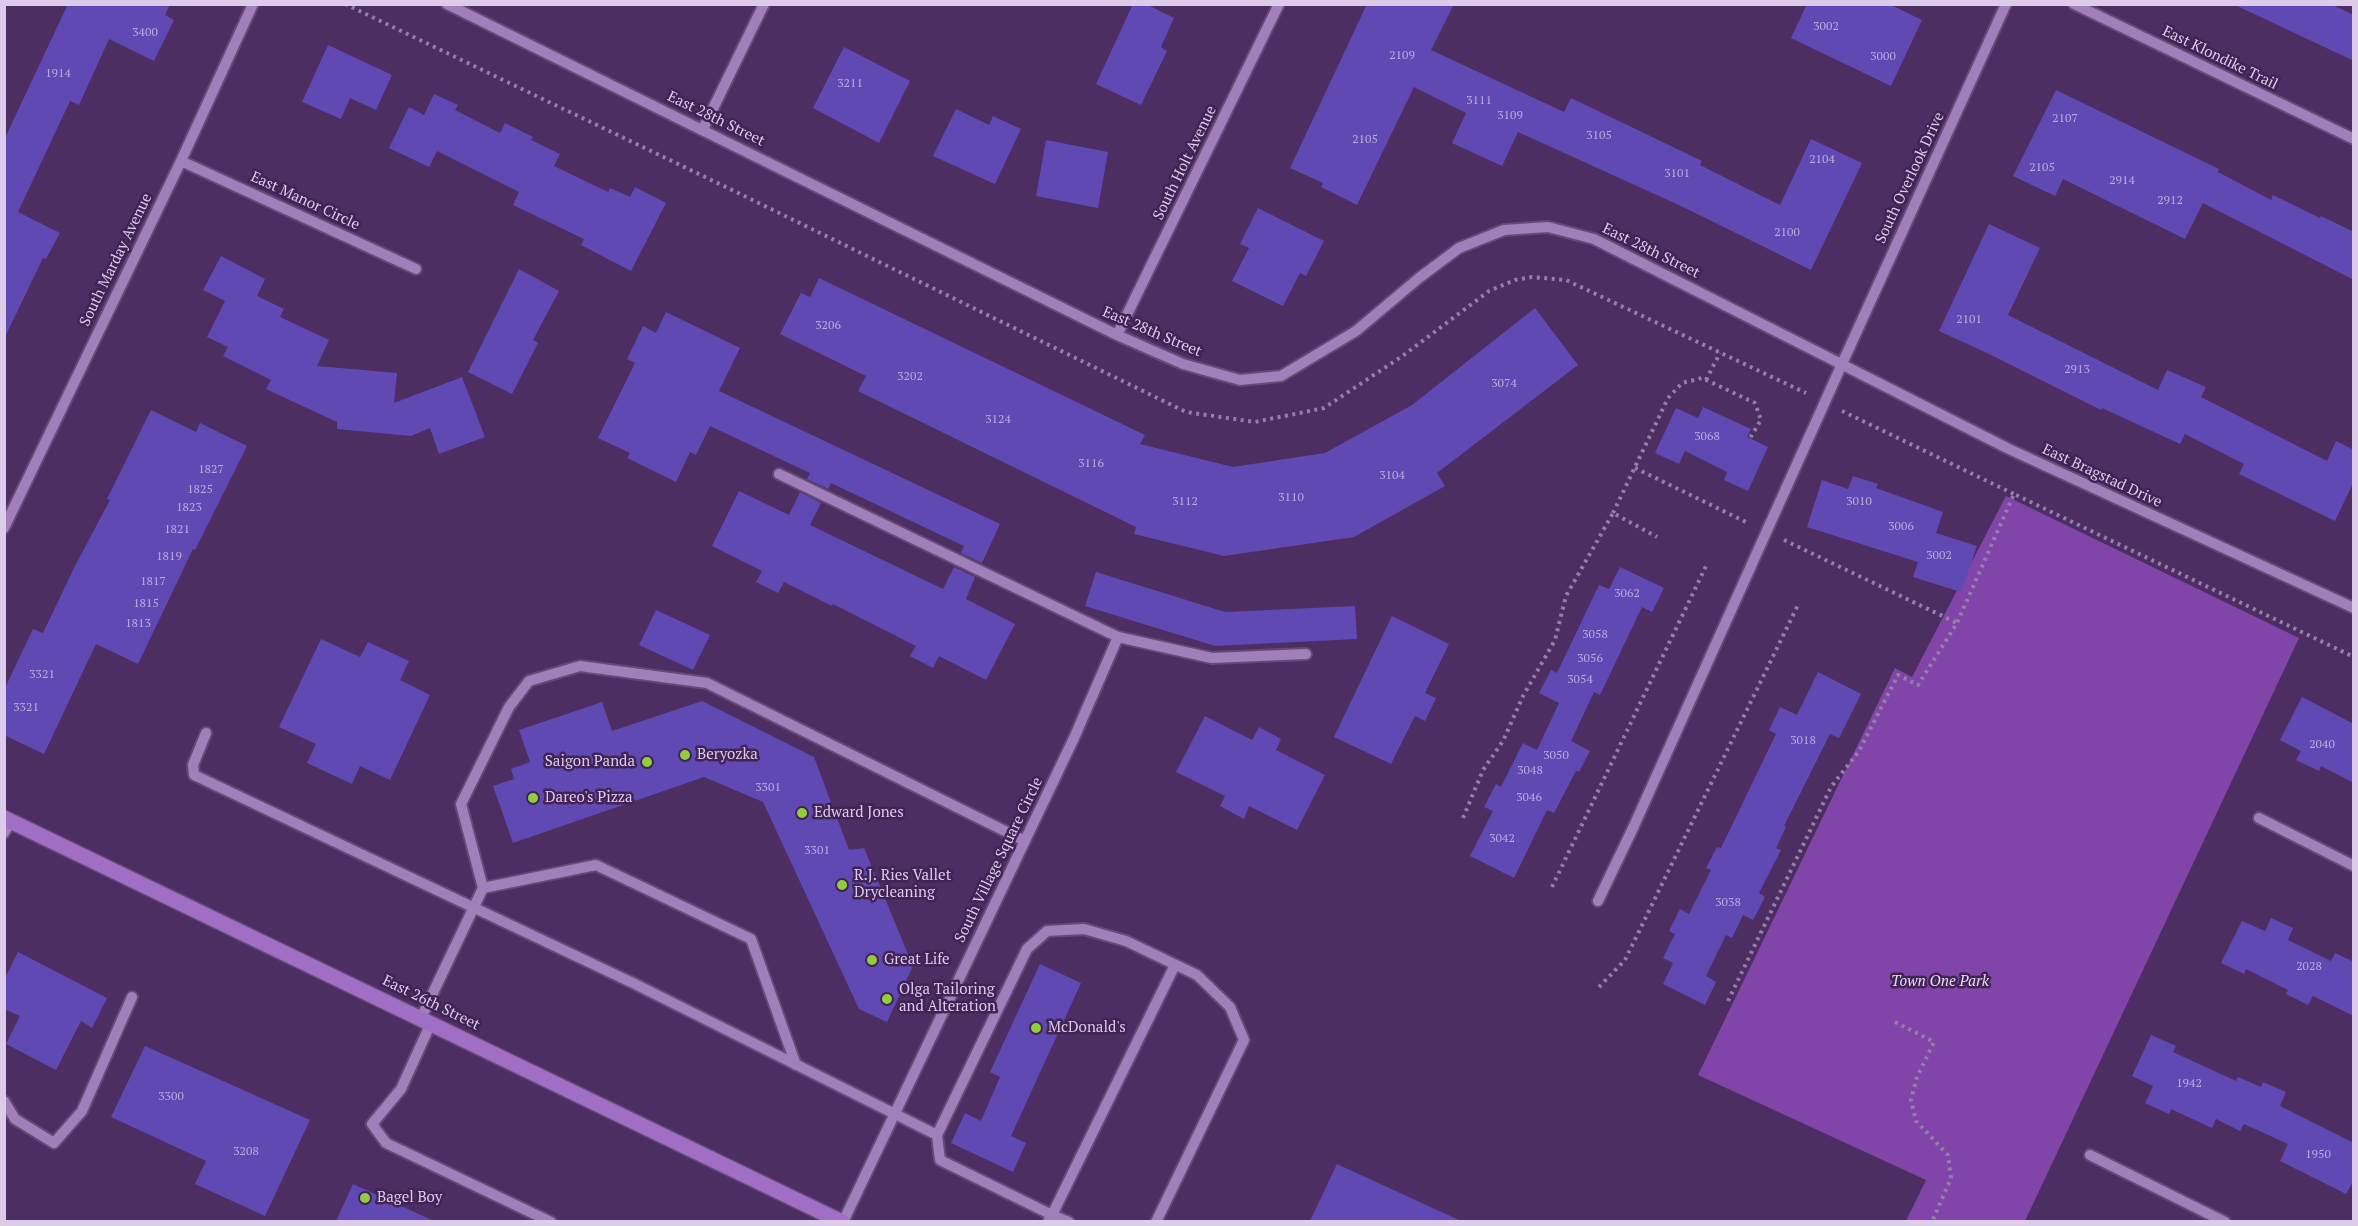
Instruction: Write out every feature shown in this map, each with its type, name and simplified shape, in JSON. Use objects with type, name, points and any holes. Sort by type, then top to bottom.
[{"type":"main road","name":"East 26th Street","points":[[7,824],[426,1021],[842,1221]]},
{"type":"street","name":"South Marday Avenue","points":[[4,528],[181,161],[253,4]]},
{"type":"street","name":"East 28th Street","points":[[447,4],[1117,335],[1183,364],[1240,380],[1281,376],[1356,331],[1459,248],[1504,230],[1548,227],[1594,239],[1842,364]]},
{"type":"street","points":[[703,129],[764,4]]},
{"type":"street","name":"South Holt Avenue","points":[[1117,335],[1279,4]]},
{"type":"street","name":"South Overlook Drive","points":[[1598,901],[2006,4]]},
{"type":"street","name":"East Klondike Trail","points":[[2074,4],[2354,139]]},
{"type":"street","name":"East Manor Circle","points":[[181,161],[416,269]]},
{"type":"street","name":"East Bragstad Drive","points":[[1842,364],[2009,449],[2354,608]]},
{"type":"street","points":[[779,474],[1118,637],[1212,658],[1306,654]]},
{"type":"street","name":"South Village Square Circle","points":[[842,1221],[1074,738],[1118,637]]},
{"type":"street","points":[[551,1221],[386,1143],[372,1124],[401,1089],[426,1021],[483,888],[461,804],[508,707],[529,681],[580,666],[707,683],[1025,841]]},
{"type":"street","points":[[206,733],[193,765],[194,775],[635,984],[937,1135]]},
{"type":"street","points":[[2259,818],[2354,866]]},
{"type":"street","points":[[483,888],[596,866],[751,939],[796,1065]]},
{"type":"street","points":[[1069,1221],[1050,1218],[940,1160],[937,1135],[1027,949],[1047,931],[1084,929],[1126,942],[1197,975],[1230,1007],[1244,1040],[1156,1221]]},
{"type":"street","points":[[1050,1218],[1175,965]]},
{"type":"street","points":[[4,1101],[15,1119],[54,1143],[82,1112],[132,997]]},
{"type":"street","points":[[2090,1155],[2225,1221]]},
{"type":"path","points":[[345,4],[1186,412],[1254,422],[1324,408],[1401,357],[1489,291],[1515,280],[1532,277],[1566,280],[2354,657]]},
{"type":"path","points":[[1706,380],[1720,353]]},
{"type":"path","points":[[1463,818],[1484,770],[1503,741],[1523,696],[1555,640],[1566,596],[1613,513],[1668,398],[1682,383],[1701,378],[1755,403],[1761,420],[1750,438]]},
{"type":"path","points":[[1635,468],[1957,623]]},
{"type":"path","points":[[1728,1001],[1831,787],[1859,751],[1898,675],[1918,685],[1957,623],[2014,494]]},
{"type":"path","points":[[1613,513],[1657,537]]},
{"type":"path","points":[[1552,887],[1707,564]]},
{"type":"path","points":[[1599,987],[1625,960],[1798,605]]},
{"type":"path","points":[[1895,1022],[1934,1042],[1917,1077],[1911,1100],[1916,1121],[1948,1155],[1950,1178],[1932,1221]]},
{"type":"green space","name":"Town One Park","points":[[2006,496],[2299,638],[2025,1221],[1906,1221],[1926,1180],[1698,1075],[1895,668],[1912,677]]},
{"type":"building","points":[[68,4],[170,4],[165,15],[174,20],[154,61],[109,39],[79,105],[70,101],[18,212],[60,233],[46,259],[43,258],[4,339],[4,140]]},
{"type":"building","points":[[1133,4],[1146,4],[1174,18],[1161,47],[1167,51],[1141,105],[1096,84]]},
{"type":"building","points":[[1367,4],[1454,4],[1431,50],[1564,112],[1571,98],[1702,161],[1700,165],[1780,205],[1811,139],[1862,163],[1811,270],[1681,206],[1518,132],[1502,166],[1452,143],[1466,113],[1414,87],[1357,205],[1321,187],[1323,183],[1290,168]]},
{"type":"building","points":[[1807,4],[1889,4],[1922,20],[1891,86],[1791,38]]},
{"type":"building","points":[[2233,4],[2330,4],[2354,15],[2354,61]]},
{"type":"building","points":[[328,45],[392,75],[376,110],[350,98],[341,119],[302,102]]},
{"type":"building","points":[[844,47],[910,81],[879,143],[813,108]]},
{"type":"building","points":[[2056,90],[2219,169],[2218,172],[2271,200],[2273,195],[2354,232],[2354,280],[2203,203],[2185,239],[2063,179],[2055,196],[2013,176]]},
{"type":"building","points":[[434,94],[458,105],[455,110],[500,133],[505,123],[533,137],[531,140],[560,154],[554,166],[608,192],[610,188],[630,197],[635,187],[666,203],[631,271],[581,245],[584,239],[513,205],[519,192],[437,151],[429,167],[389,148],[409,107],[424,115]]},
{"type":"building","points":[[956,109],[989,125],[993,116],[1021,129],[995,184],[933,156]]},
{"type":"building","points":[[1046,140],[1108,152],[1098,208],[1036,196]]},
{"type":"building","points":[[1258,208],[1324,241],[1306,276],[1300,273],[1283,306],[1232,281],[1249,248],[1240,244]]},
{"type":"building","points":[[1989,224],[2040,248],[2008,315],[2158,390],[2167,370],[2206,387],[2201,397],[2327,461],[2336,441],[2354,450],[2354,481],[2335,521],[2239,474],[2244,464],[2185,434],[2180,444],[2102,408],[2101,410],[1939,331]]},
{"type":"building","points":[[221,256],[265,279],[257,296],[284,309],[280,317],[329,340],[317,366],[397,373],[394,403],[462,377],[485,437],[439,454],[430,428],[411,436],[337,429],[337,422],[266,389],[271,380],[223,356],[228,347],[207,337],[225,301],[203,290]]},
{"type":"building","points":[[519,269],[559,291],[533,340],[538,343],[512,394],[468,372]]},
{"type":"building","points":[[819,278],[1145,435],[1140,444],[1233,467],[1325,453],[1412,405],[1535,308],[1578,365],[1437,473],[1445,486],[1354,537],[1224,556],[1134,534],[1136,527],[858,391],[866,376],[780,334],[801,293],[810,297]]},
{"type":"building","points":[[666,312],[740,348],[719,391],[1000,524],[982,563],[961,553],[964,546],[831,483],[828,489],[807,479],[810,473],[710,426],[696,455],[690,452],[676,482],[627,458],[630,453],[598,438],[635,363],[627,359],[643,326],[656,333]]},
{"type":"building","points":[[1703,407],[1751,429],[1747,437],[1768,447],[1748,491],[1724,480],[1727,472],[1685,451],[1679,464],[1655,453],[1676,408],[1698,418]]},
{"type":"building","points":[[151,410],[196,432],[200,423],[247,446],[195,550],[193,549],[138,664],[96,644],[44,754],[4,735],[4,690],[33,629],[43,633],[110,500],[107,499]]},
{"type":"building","points":[[1853,476],[1878,484],[1876,488],[1943,512],[1936,533],[1977,546],[1961,592],[1913,577],[1918,562],[1807,527],[1822,480],[1848,489]]},
{"type":"building","points":[[739,491],[789,515],[800,492],[821,503],[810,525],[943,589],[954,567],[975,577],[966,599],[1015,624],[986,680],[939,656],[933,668],[910,656],[916,646],[784,582],[778,593],[756,582],[762,571],[712,546]]},
{"type":"building","points":[[1620,567],[1664,588],[1652,612],[1642,607],[1600,695],[1594,692],[1571,741],[1590,751],[1579,772],[1576,771],[1554,813],[1547,810],[1514,878],[1470,856],[1493,811],[1484,807],[1496,784],[1501,787],[1523,743],[1537,750],[1559,703],[1539,693],[1551,670],[1557,673],[1599,585],[1609,589]]},
{"type":"building","points":[[1096,572],[1225,612],[1355,606],[1357,639],[1215,646],[1085,606]]},
{"type":"building","points":[[656,610],[710,635],[693,670],[639,645]]},
{"type":"building","points":[[1392,616],[1449,644],[1425,693],[1436,698],[1425,721],[1415,716],[1391,764],[1334,737]]},
{"type":"building","points":[[321,639],[360,657],[368,642],[409,661],[400,680],[430,695],[390,780],[360,766],[352,784],[307,763],[316,744],[279,727]]},
{"type":"building","points":[[1818,672],[1861,694],[1839,738],[1830,734],[1784,826],[1786,827],[1776,848],[1781,850],[1759,893],[1765,897],[1753,920],[1743,915],[1732,938],[1726,935],[1706,976],[1716,982],[1705,1005],[1663,984],[1673,963],[1663,958],[1675,934],[1669,931],[1680,909],[1689,914],[1711,870],[1706,868],[1717,847],[1721,848],[1776,734],[1769,730],[1780,707],[1797,715]]},
{"type":"building","points":[[2302,697],[2354,724],[2354,783],[2321,766],[2319,771],[2296,760],[2301,751],[2280,740]]},
{"type":"building","points":[[702,701],[814,757],[849,850],[864,848],[913,966],[887,1022],[859,1009],[763,802],[704,777],[513,843],[493,786],[514,779],[511,769],[530,762],[519,730],[602,702],[612,731]]},
{"type":"building","points":[[1205,716],[1252,740],[1259,727],[1281,739],[1276,750],[1325,775],[1297,830],[1249,806],[1244,819],[1220,806],[1225,796],[1176,772]]},
{"type":"building","points":[[2271,918],[2293,928],[2288,940],[2331,961],[2335,953],[2354,962],[2354,1016],[2313,996],[2308,1005],[2286,994],[2288,990],[2246,969],[2244,974],[2221,963],[2242,921],[2265,931]]},
{"type":"building","points":[[18,952],[107,998],[92,1028],[81,1021],[56,1070],[6,1044],[20,1016],[4,1009],[4,980]]},
{"type":"building","name":"McDonald's","points":[[1040,964],[1081,983],[1011,1136],[1026,1143],[1013,1172],[951,1143],[965,1113],[981,1121],[1000,1077],[990,1072]]},
{"type":"building","points":[[2151,1035],[2176,1046],[2173,1052],[2236,1081],[2238,1077],[2261,1087],[2263,1082],[2286,1092],[2280,1106],[2354,1143],[2354,1180],[2346,1194],[2280,1161],[2288,1144],[2244,1124],[2240,1131],[2216,1119],[2212,1128],[2171,1109],[2169,1114],[2145,1103],[2153,1086],[2132,1076]]},
{"type":"building","points":[[145,1046],[310,1120],[265,1216],[195,1184],[206,1161],[111,1117]]},
{"type":"building","points":[[1337,1164],[1461,1221],[1310,1221]]},
{"type":"building","name":"Bagel Boy","points":[[353,1184],[434,1221],[336,1221]]},
{"type":"place","name":"Beryozka","points":[[685,755]]},
{"type":"place","name":"Saigon Panda","points":[[647,762]]},
{"type":"place","name":"Dareo's Pizza","points":[[533,798]]},
{"type":"place","name":"Edward Jones","points":[[802,813]]},
{"type":"place","name":"R.J. Ries Vallet Drycleaning","points":[[842,885]]},
{"type":"place","name":"Great Life","points":[[872,960]]},
{"type":"place","name":"Olga Tailoring and Alteration","points":[[887,999]]},
{"type":"place","name":"McDonald's","points":[[1036,1028]]},
{"type":"place","name":"Bagel Boy","points":[[365,1198]]}]
